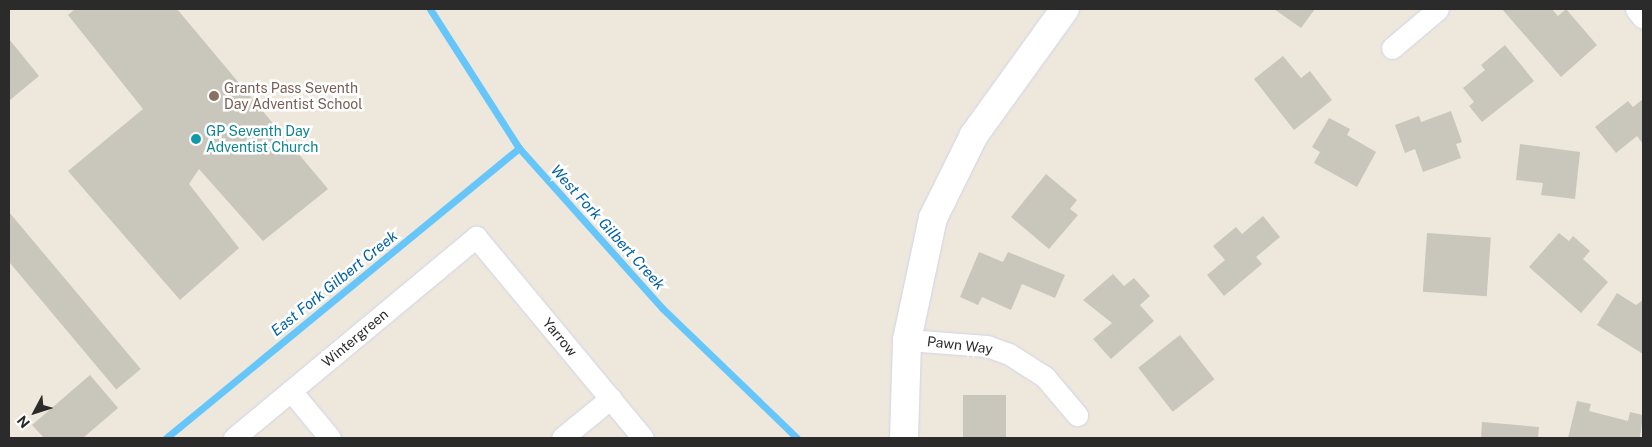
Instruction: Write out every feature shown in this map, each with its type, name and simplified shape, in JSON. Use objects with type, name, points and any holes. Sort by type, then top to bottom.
[{"type":"main road","points":[[904,438],[907,340],[927,237],[947,184],[974,135],[1066,9]]},
{"type":"street","points":[[1392,48],[1438,9]]},
{"type":"street","points":[[1636,9],[1643,18]]},
{"type":"street","name":"Wintergreen","points":[[234,438],[476,237]]},
{"type":"street","name":"Yarrow","points":[[476,237],[643,438]]},
{"type":"street","name":"Pawn Way","points":[[907,340],[987,346],[1009,354],[1045,377],[1077,415]]},
{"type":"street","points":[[291,391],[330,438]]},
{"type":"street","points":[[562,438],[611,398]]},
{"type":"building","name":"GP Seventh Day Adventist Church","points":[[75,9],[177,9],[328,189],[263,241],[199,169],[189,184],[239,248],[180,300],[68,171],[143,109],[68,15]]},
{"type":"building","points":[[1274,9],[1315,9],[1301,28]]},
{"type":"building","points":[[1502,9],[1552,9],[1558,16],[1566,9],[1597,45],[1561,77]]},
{"type":"building","points":[[9,39],[39,76],[10,100],[9,98]]},
{"type":"building","points":[[1505,45],[1534,81],[1482,122],[1469,106],[1474,102],[1463,88],[1485,70],[1481,65]]},
{"type":"building","points":[[1283,56],[1301,78],[1310,71],[1332,100],[1294,130],[1254,79]]},
{"type":"building","points":[[1643,99],[1643,144],[1637,136],[1616,153],[1595,127],[1628,101],[1633,107]]},
{"type":"building","points":[[1451,111],[1462,142],[1456,144],[1461,158],[1423,172],[1415,149],[1405,153],[1395,125],[1419,116],[1421,122]]},
{"type":"building","points":[[1329,118],[1350,129],[1347,135],[1376,152],[1357,187],[1314,163],[1320,152],[1312,147]]},
{"type":"building","points":[[1520,144],[1580,152],[1575,199],[1541,195],[1543,183],[1516,180]]},
{"type":"building","points":[[1046,174],[1077,200],[1070,209],[1078,215],[1049,249],[1011,217]]},
{"type":"building","points":[[9,212],[141,369],[116,390],[9,262]]},
{"type":"building","points":[[1263,216],[1280,237],[1256,257],[1262,264],[1224,296],[1207,275],[1225,260],[1213,246],[1236,227],[1242,234]]},
{"type":"building","points":[[1427,233],[1491,237],[1487,296],[1423,292]]},
{"type":"building","points":[[1559,233],[1569,241],[1573,236],[1590,251],[1583,259],[1608,282],[1581,313],[1529,267]]},
{"type":"building","points":[[979,252],[1003,262],[1008,252],[1065,275],[1055,298],[1022,284],[1011,310],[982,297],[978,305],[960,297]]},
{"type":"building","points":[[1113,274],[1124,286],[1134,278],[1150,296],[1140,305],[1154,321],[1111,359],[1093,339],[1112,323],[1083,300]]},
{"type":"building","points":[[1617,293],[1636,305],[1643,300],[1643,354],[1597,325]]},
{"type":"building","points":[[1180,335],[1214,379],[1173,412],[1138,368]]},
{"type":"building","points":[[90,375],[118,408],[83,438],[44,438],[32,425]]},
{"type":"building","points":[[963,395],[1006,395],[1006,438],[963,438]]},
{"type":"building","points":[[1577,401],[1591,404],[1589,411],[1628,421],[1630,412],[1643,415],[1640,438],[1568,438]]},
{"type":"building","points":[[1482,422],[1539,427],[1538,438],[1481,438]]},
{"type":"waterway","name":"West Fork Gilbert Creek","points":[[430,9],[519,148],[662,308],[797,438]]},
{"type":"waterway","name":"East Fork Gilbert Creek","points":[[166,438],[519,148]]},
{"type":"place","name":"Grants Pass Seventh Day Adventist School","points":[[214,96]]},
{"type":"place","name":"GP Seventh Day Adventist Church","points":[[196,139]]}]
